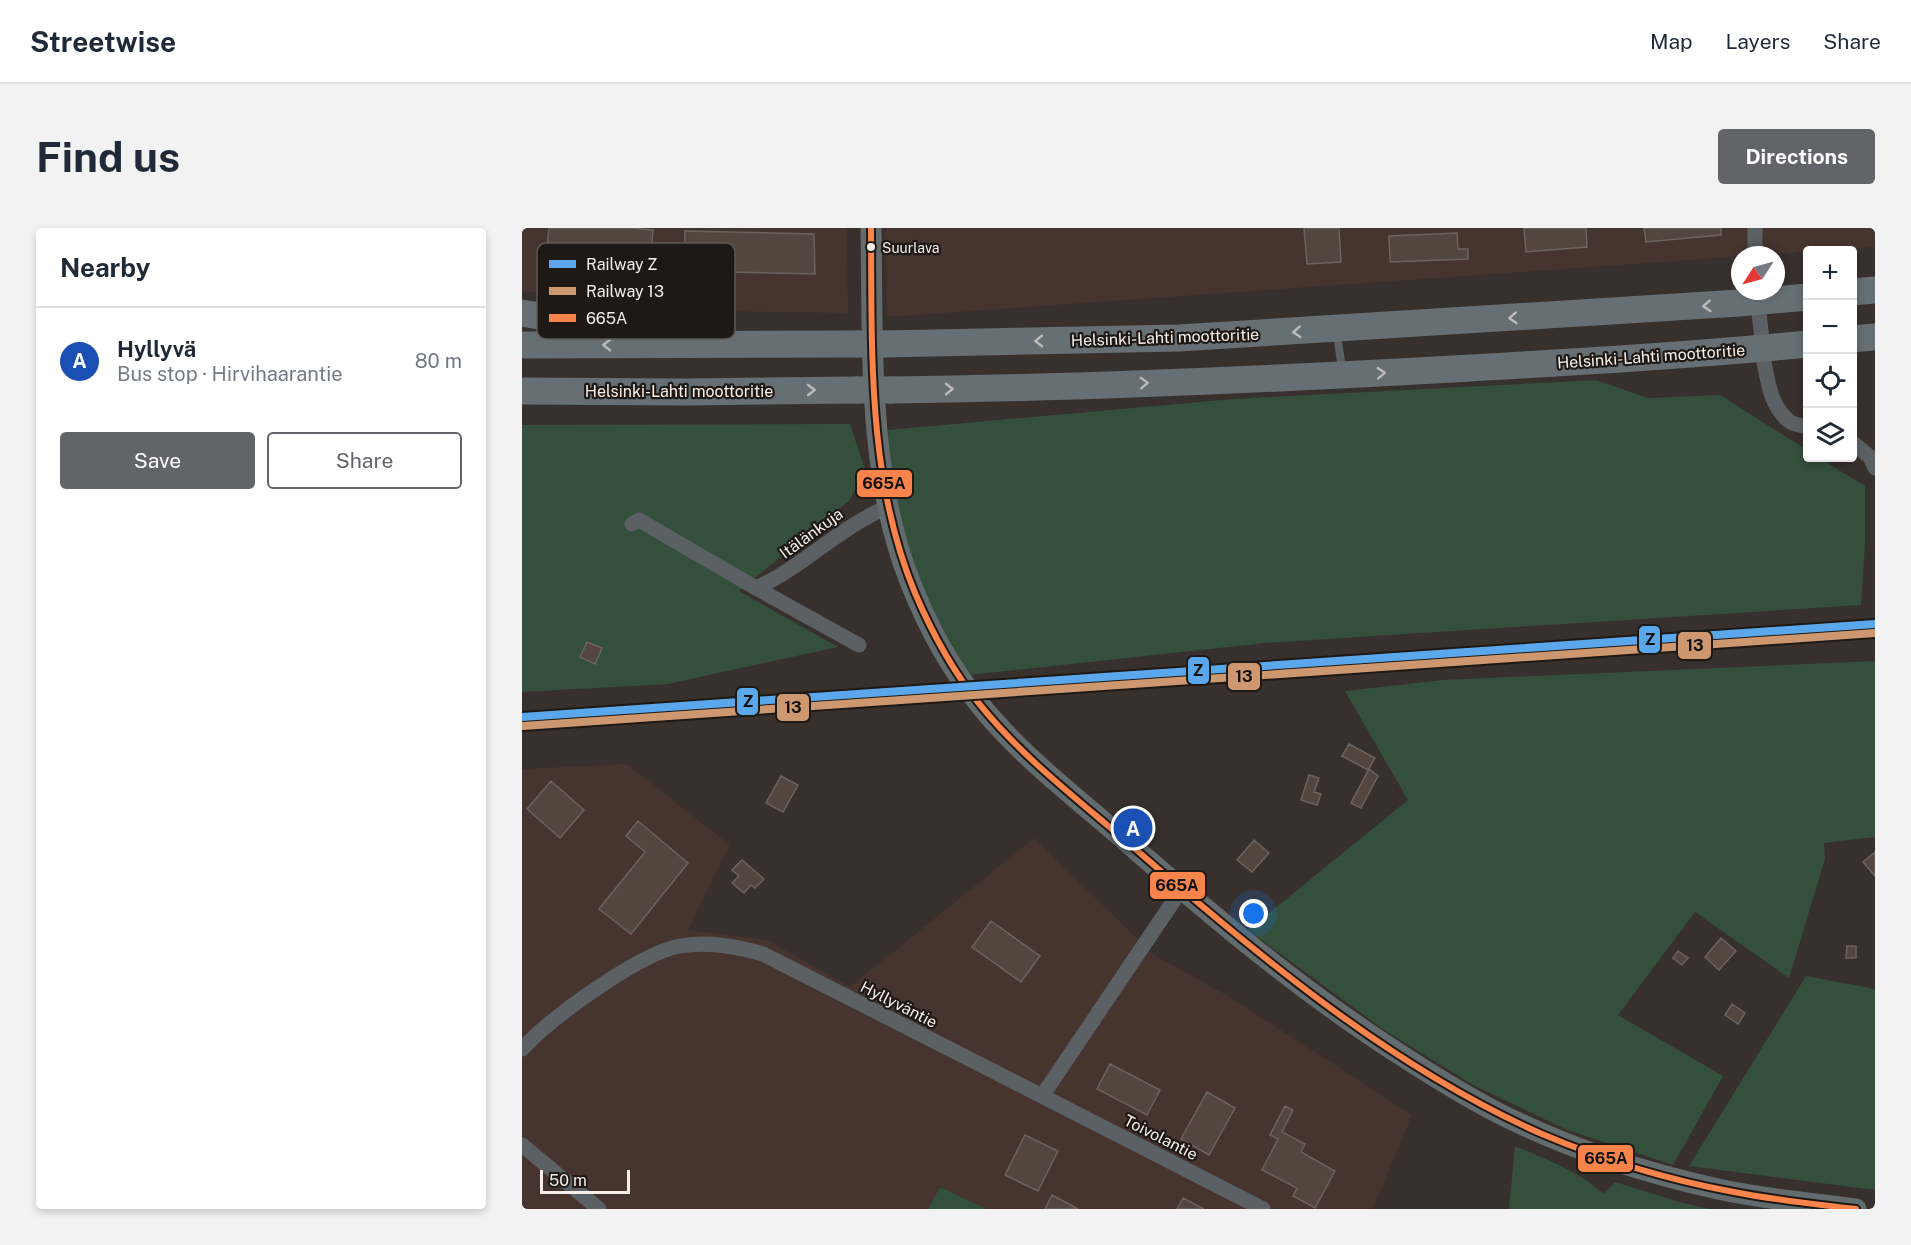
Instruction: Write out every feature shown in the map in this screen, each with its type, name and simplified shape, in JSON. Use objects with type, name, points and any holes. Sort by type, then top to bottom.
[{"type":"highway","points":[[1857,292],[1875,290]]},
{"type":"highway","name":"Helsinki-Lahti moottoritie","points":[[522,345],[770,346],[1179,338],[1803,297]]},
{"type":"highway","points":[[522,313],[537,316]]},
{"type":"highway","points":[[1857,339],[1875,337]]},
{"type":"highway","points":[[728,339],[770,346]]},
{"type":"highway","name":"Helsinki-Lahti moottoritie","points":[[522,391],[686,392],[1007,388],[1342,375],[1580,362],[1803,344]]},
{"type":"street","points":[[871,228],[878,448],[893,533],[908,578],[924,615],[959,677],[982,707],[1043,770],[1181,890],[1282,972],[1380,1042],[1465,1097],[1522,1125],[1600,1155],[1720,1190],[1856,1209]]},
{"type":"street","points":[[1755,228],[1755,246]]},
{"type":"street","points":[[1759,313],[1761,339]]},
{"type":"street","points":[[1764,362],[1769,387],[1777,406],[1790,423],[1803,426]]},
{"type":"street","points":[[1857,446],[1870,457],[1875,468]]},
{"type":"street","name":"Itälänkuja","points":[[756,588],[782,576],[854,523],[888,507]]},
{"type":"street","points":[[632,524],[639,520],[859,645]]},
{"type":"street","points":[[1042,1096],[1181,890]]},
{"type":"street","name":"Hyllyväntie","points":[[522,1049],[532,1038],[598,987],[643,960],[679,946],[710,943],[741,947],[763,954],[1042,1096]]},
{"type":"street","name":"Toivolantie","points":[[1042,1096],[1263,1209]]},
{"type":"street","points":[[522,1144],[599,1209]]},
{"type":"lane","points":[[1337,329],[1342,375]]},
{"type":"shaded area","points":[[522,228],[847,228],[848,313],[735,311],[735,243],[537,243],[537,293],[522,291]]},
{"type":"shaded area","points":[[885,228],[1875,228],[1875,247],[1803,246],[1803,252],[1785,253],[1785,246],[1731,246],[1731,257],[887,317]]},
{"type":"shaded area","points":[[627,764],[730,845],[688,930],[767,940],[850,987],[1034,838],[1154,955],[1230,997],[1412,1115],[1373,1209],[987,1209],[941,1187],[928,1209],[522,1209],[522,769]]},
{"type":"green space","points":[[1596,380],[1648,398],[1720,395],[1803,447],[1803,462],[1826,462],[1865,486],[1865,545],[1861,605],[1265,643],[969,675],[935,613],[917,573],[894,492],[888,430],[1233,399]]},
{"type":"green space","points":[[850,424],[865,470],[850,500],[739,591],[838,647],[668,684],[522,692],[522,425]]},
{"type":"green space","points":[[1875,661],[1875,837],[1824,843],[1825,859],[1789,978],[1695,912],[1618,1015],[1723,1076],[1673,1165],[1567,1130],[1473,1085],[1384,1030],[1248,930],[1408,800],[1345,691],[1443,680]]},
{"type":"green space","points":[[1806,976],[1875,989],[1875,1190],[1689,1166]]},
{"type":"green space","points":[[1515,1146],[1573,1172],[1604,1194],[1615,1182],[1710,1209],[1509,1209]]},
{"type":"green space","points":[[940,1187],[987,1209],[928,1209]]},
{"type":"building","points":[[549,228],[653,230],[652,243],[548,243]]},
{"type":"building","points":[[1304,228],[1339,228],[1341,262],[1307,264]]},
{"type":"building","points":[[1524,228],[1586,228],[1587,247],[1526,252]]},
{"type":"building","points":[[1644,228],[1721,228],[1721,235],[1646,242]]},
{"type":"building","points":[[685,231],[814,234],[815,274],[735,272],[735,243],[685,243]]},
{"type":"building","points":[[1457,233],[1458,249],[1468,249],[1468,259],[1390,262],[1389,236]]},
{"type":"building","points":[[587,642],[602,648],[595,664],[580,657]]},
{"type":"building","points":[[1349,744],[1375,758],[1368,770],[1342,756]]},
{"type":"building","points":[[1369,769],[1378,776],[1361,808],[1351,803]]},
{"type":"building","points":[[1309,775],[1319,778],[1314,792],[1321,794],[1317,805],[1301,800]]},
{"type":"building","points":[[781,776],[798,785],[783,812],[766,803]]},
{"type":"building","points":[[551,781],[584,810],[560,838],[527,809]]},
{"type":"building","points":[[638,821],[688,863],[631,934],[599,909],[645,852],[626,836]]},
{"type":"building","points":[[1254,840],[1269,853],[1252,872],[1237,860]]},
{"type":"building","points":[[1875,852],[1875,876],[1863,862]]},
{"type":"building","points":[[742,860],[764,879],[755,888],[751,885],[744,893],[732,883],[739,876],[732,870]]},
{"type":"building","points":[[991,921],[1040,956],[1021,982],[972,947]]},
{"type":"building","points":[[1721,938],[1736,951],[1719,970],[1705,957]]},
{"type":"building","points":[[1847,946],[1856,946],[1856,958],[1846,958]]},
{"type":"building","points":[[1678,951],[1688,958],[1682,965],[1673,958]]},
{"type":"building","points":[[1732,1004],[1745,1013],[1738,1024],[1725,1015]]},
{"type":"building","points":[[1110,1064],[1160,1090],[1147,1115],[1097,1089]]},
{"type":"building","points":[[1207,1092],[1235,1108],[1209,1155],[1181,1139]]},
{"type":"building","points":[[1285,1106],[1293,1110],[1282,1132],[1305,1144],[1301,1152],[1335,1171],[1315,1208],[1293,1196],[1297,1188],[1262,1170],[1278,1139],[1270,1135]]},
{"type":"building","points":[[1025,1135],[1058,1151],[1038,1191],[1005,1175]]},
{"type":"building","points":[[1052,1195],[1078,1209],[1045,1209]]},
{"type":"building","points":[[1183,1198],[1204,1209],[1177,1209]]},
{"type":"rail line","name":"Z","points":[[522,717],[1875,624]]},
{"type":"rail line","name":"13","points":[[523,726],[1875,633]]},
{"type":"transit line","name":"665A","points":[[871,228],[875,413],[888,505],[899,549],[915,593],[952,666],[981,706],[1016,744],[1074,797],[1228,928],[1327,1006],[1432,1076],[1486,1107],[1565,1143],[1612,1161],[1661,1175],[1749,1195],[1856,1209]]},
{"type":"place","name":"Suurlava","points":[[871,247]]},
{"type":"place","name":"Hyllyvä","points":[[1133,828]]}]
